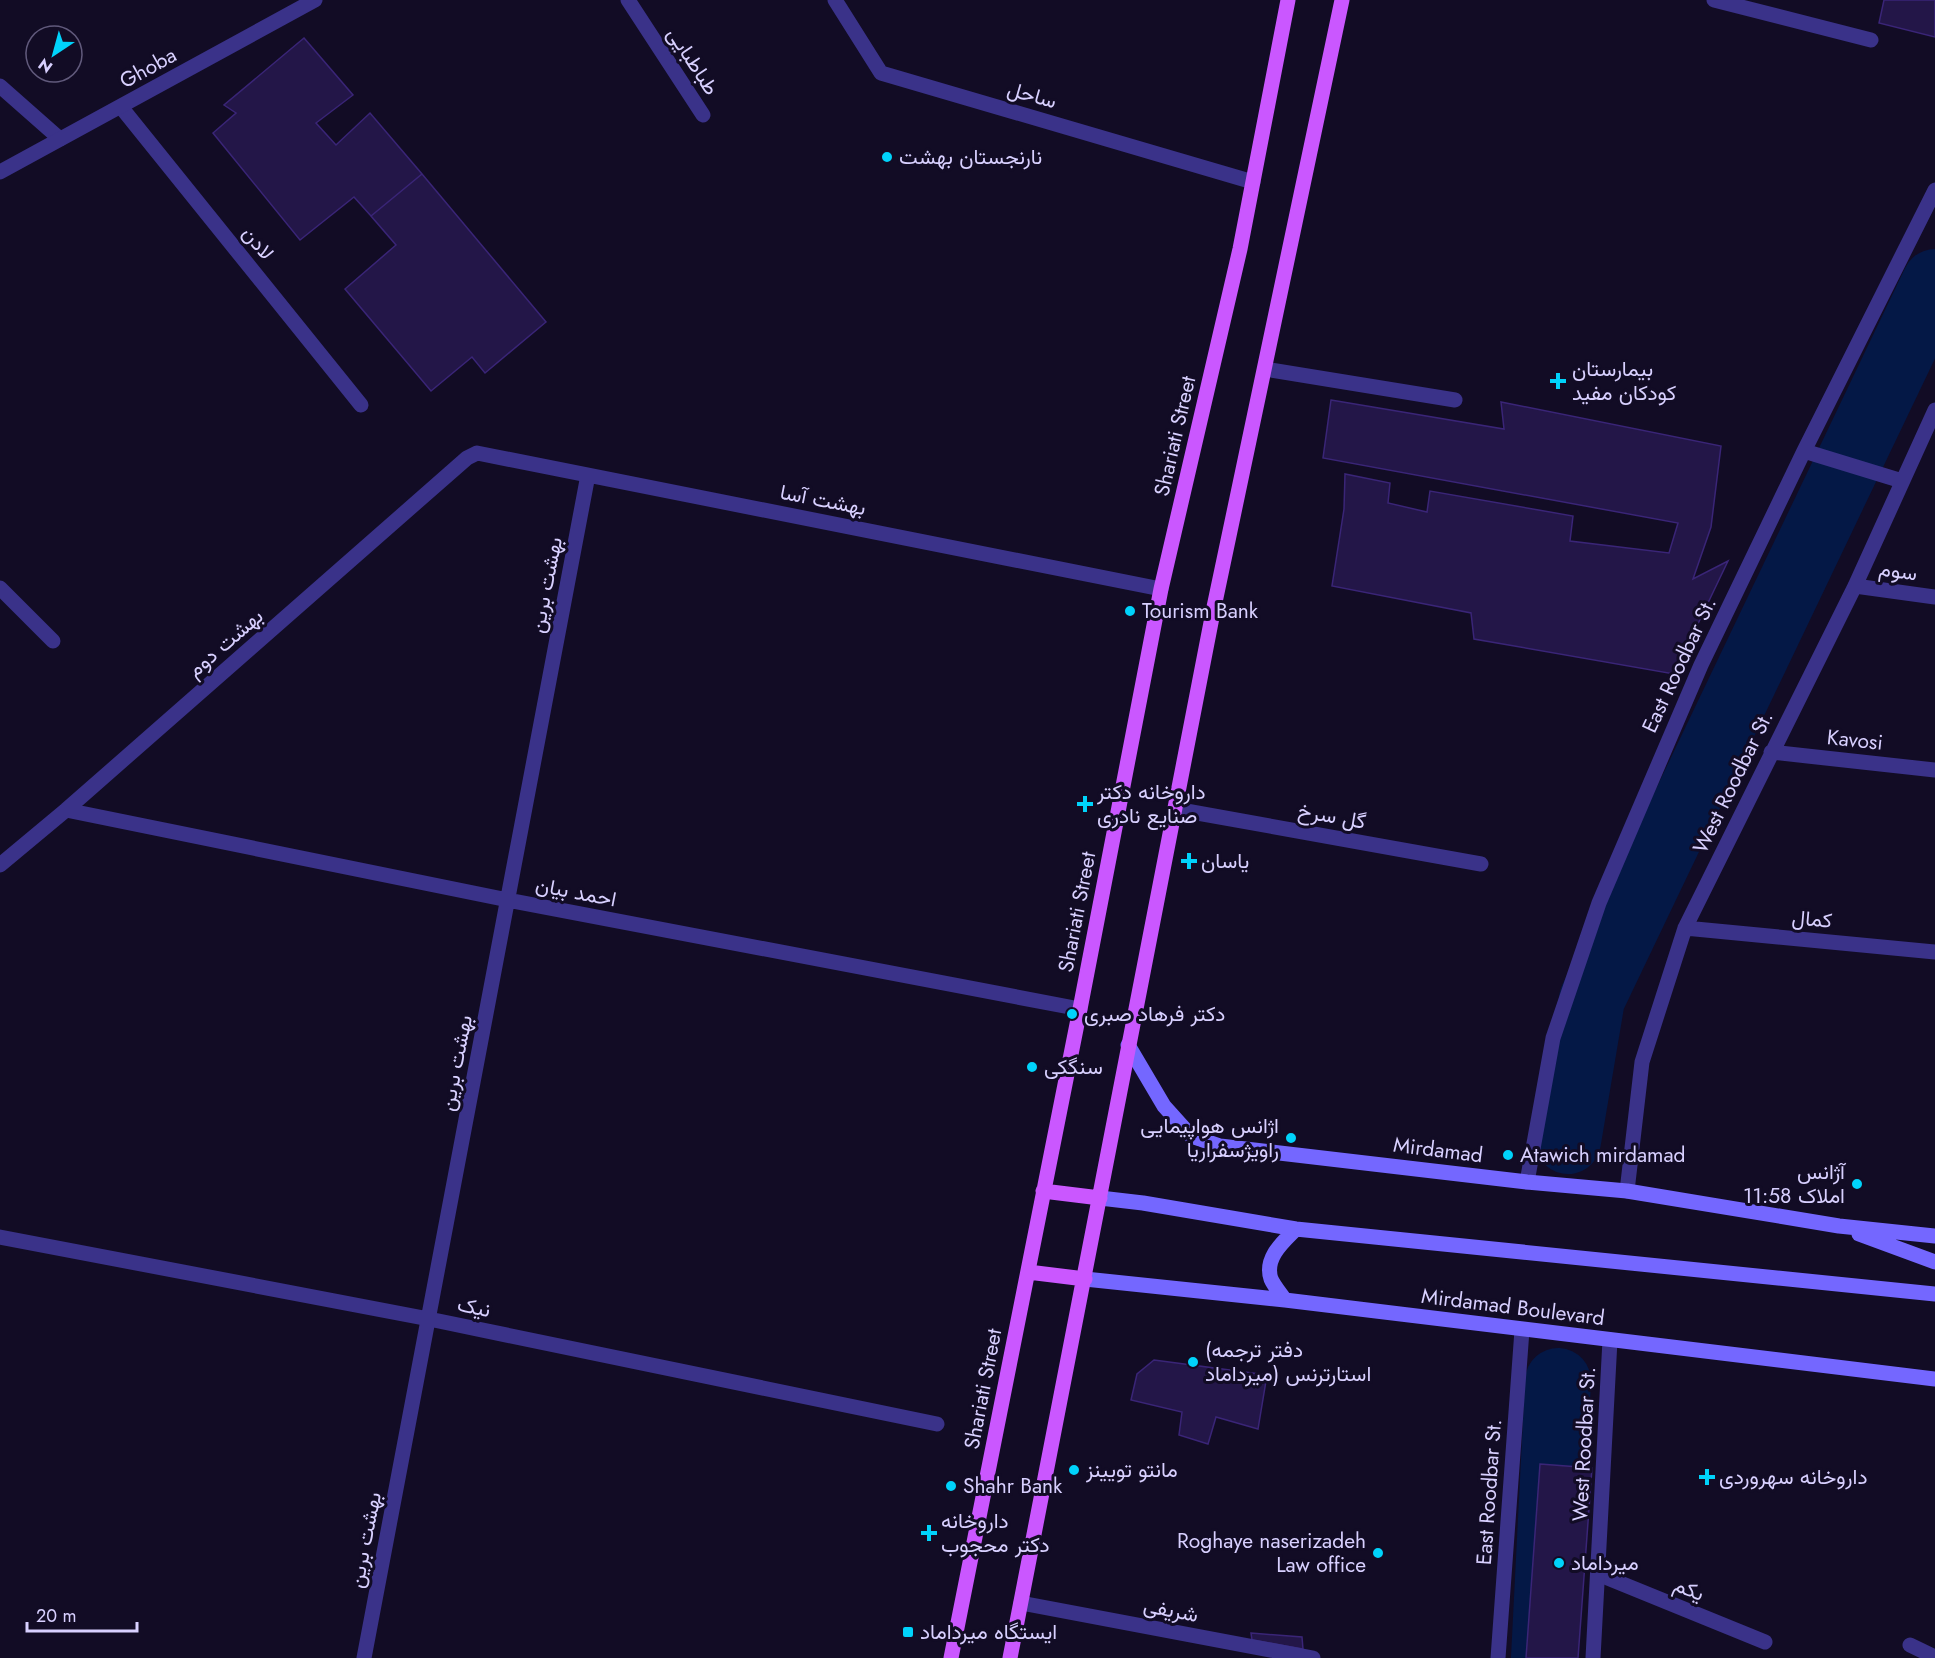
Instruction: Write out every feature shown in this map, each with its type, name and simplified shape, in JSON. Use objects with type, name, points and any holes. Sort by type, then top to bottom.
[{"type":"main road","name":"Shariati Street","points":[[951,1658],[1161,589],[1240,249],[1288,0]]},
{"type":"main road","points":[[1010,1658],[1215,603],[1342,0]]},
{"type":"main road","name":"Mirdamad","points":[[1128,1045],[1164,1106],[1191,1136],[1220,1146],[1527,1182],[1627,1191],[1839,1226],[1935,1236]]},
{"type":"main road","points":[[1043,1191],[1143,1203],[1296,1229],[1935,1294]]},
{"type":"main road","points":[[1839,1226],[1935,1262]]},
{"type":"main road","points":[[1285,1300],[1271,1279],[1269,1263],[1278,1247],[1296,1229]]},
{"type":"main road","points":[[1028,1272],[1085,1279]]},
{"type":"main road","name":"Mirdamad Boulevard","points":[[1085,1279],[1285,1300],[1935,1379]]},
{"type":"street","name":"Ghoba","points":[[0,172],[315,0]]},
{"type":"street","name":"طباطبایی","points":[[628,0],[703,115]]},
{"type":"street","name":"ساحل","points":[[835,0],[881,73],[1253,182]]},
{"type":"street","points":[[1714,0],[1870,40]]},
{"type":"street","points":[[0,86],[60,139]]},
{"type":"street","name":"لادن","points":[[121,106],[361,405]]},
{"type":"street","name":"East Roodbar St.","points":[[1527,1182],[1553,1038],[1599,903],[1689,691],[1804,451],[1935,190]]},
{"type":"street","points":[[1265,369],[1455,400]]},
{"type":"street","name":"West Roodbar St.","points":[[1627,1191],[1642,1062],[1685,928],[1855,586],[1935,410]]},
{"type":"street","points":[[1804,451],[1902,481]]},
{"type":"street","name":"بهشت آسا","points":[[477,453],[1161,589]]},
{"type":"street","name":"بهشت دوم","points":[[0,865],[66,810],[467,458],[477,453]]},
{"type":"street","name":"بهشت برین","points":[[364,1658],[588,475]]},
{"type":"street","name":"سوم","points":[[1855,586],[1935,597]]},
{"type":"street","points":[[0,588],[53,641]]},
{"type":"street","name":"Kavosi","points":[[1771,752],[1935,770]]},
{"type":"street","name":"گل سرخ","points":[[1175,809],[1481,864]]},
{"type":"street","name":"احمد بیان","points":[[66,810],[508,900],[1080,1009]]},
{"type":"street","name":"کمال","points":[[1685,928],[1935,951]]},
{"type":"street","name":"نیک","points":[[0,1237],[429,1319],[937,1424]]},
{"type":"street","name":"East Roodbar St.","points":[[1498,1658],[1522,1330]]},
{"type":"street","name":"West Roodbar St.","points":[[1593,1658],[1610,1340]]},
{"type":"street","name":"یکم","points":[[1598,1574],[1765,1642]]},
{"type":"street","name":"شریفی","points":[[1020,1603],[1313,1658]]},
{"type":"street","points":[[1910,1645],[1935,1657]]},
{"type":"building","points":[[1884,0],[1935,0],[1935,37],[1879,23]]},
{"type":"building","points":[[304,38],[353,95],[316,123],[336,145],[370,113],[422,174],[371,216],[354,197],[300,240],[213,133],[236,113],[224,105]]},
{"type":"building","points":[[422,174],[546,322],[485,373],[472,357],[431,391],[345,289],[396,245],[371,216]]},
{"type":"building","points":[[1331,400],[1504,429],[1501,402],[1721,446],[1711,527],[1693,579],[1728,561],[1674,674],[1474,639],[1471,613],[1332,586],[1344,509],[1345,474],[1390,483],[1388,503],[1427,512],[1430,491],[1573,516],[1570,541],[1669,553],[1678,523],[1323,458]]},
{"type":"building","points":[[1154,1360],[1267,1375],[1258,1429],[1216,1417],[1208,1444],[1179,1435],[1182,1412],[1131,1400],[1137,1374]]},
{"type":"building","name":"میرداماد","points":[[1540,1464],[1592,1468],[1578,1658],[1526,1658]]},
{"type":"building","points":[[1251,1633],[1302,1637],[1303,1649],[1252,1640]]},
{"type":"waterway","points":[[1568,1141],[1592,999],[1935,282]]},
{"type":"waterway","points":[[1544,1658],[1558,1381]]},
{"type":"place","name":"نارنجستان بهشت","points":[[887,157]]},
{"type":"place","name":"بیمارستان کودکان مفید","points":[[1558,381]]},
{"type":"place","name":"Tourism Bank","points":[[1130,611]]},
{"type":"place","name":"داروخانه دکتر صنايع نادری","points":[[1085,804]]},
{"type":"place","name":"یاسان","points":[[1189,861]]},
{"type":"place","name":"دکتر فرهاد صبری","points":[[1072,1014]]},
{"type":"place","name":"سنگکی","points":[[1032,1067]]},
{"type":"place","name":"اژانس هواپیمایی راویژسفراریا","points":[[1291,1138]]},
{"type":"place","name":"Atawich mirdamad","points":[[1508,1155]]},
{"type":"place","name":"آژانس املاک 11:58","points":[[1857,1184]]},
{"type":"place","name":"(دفتر ترجمه استارترنس (میرداماد","points":[[1193,1362]]},
{"type":"place","name":"مانتو تویینز","points":[[1074,1470]]},
{"type":"place","name":"داروخانه سهروردی","points":[[1707,1477]]},
{"type":"place","name":"Shahr Bank","points":[[951,1486]]},
{"type":"place","name":"داروخانه دکتر محجوب","points":[[929,1533]]},
{"type":"place","name":"Roghaye naserizadeh Law office","points":[[1378,1553]]},
{"type":"place","name":"میرداماد","points":[[1559,1563]]},
{"type":"place","name":"ایستگاه میرداماد","points":[[908,1632]]}]
